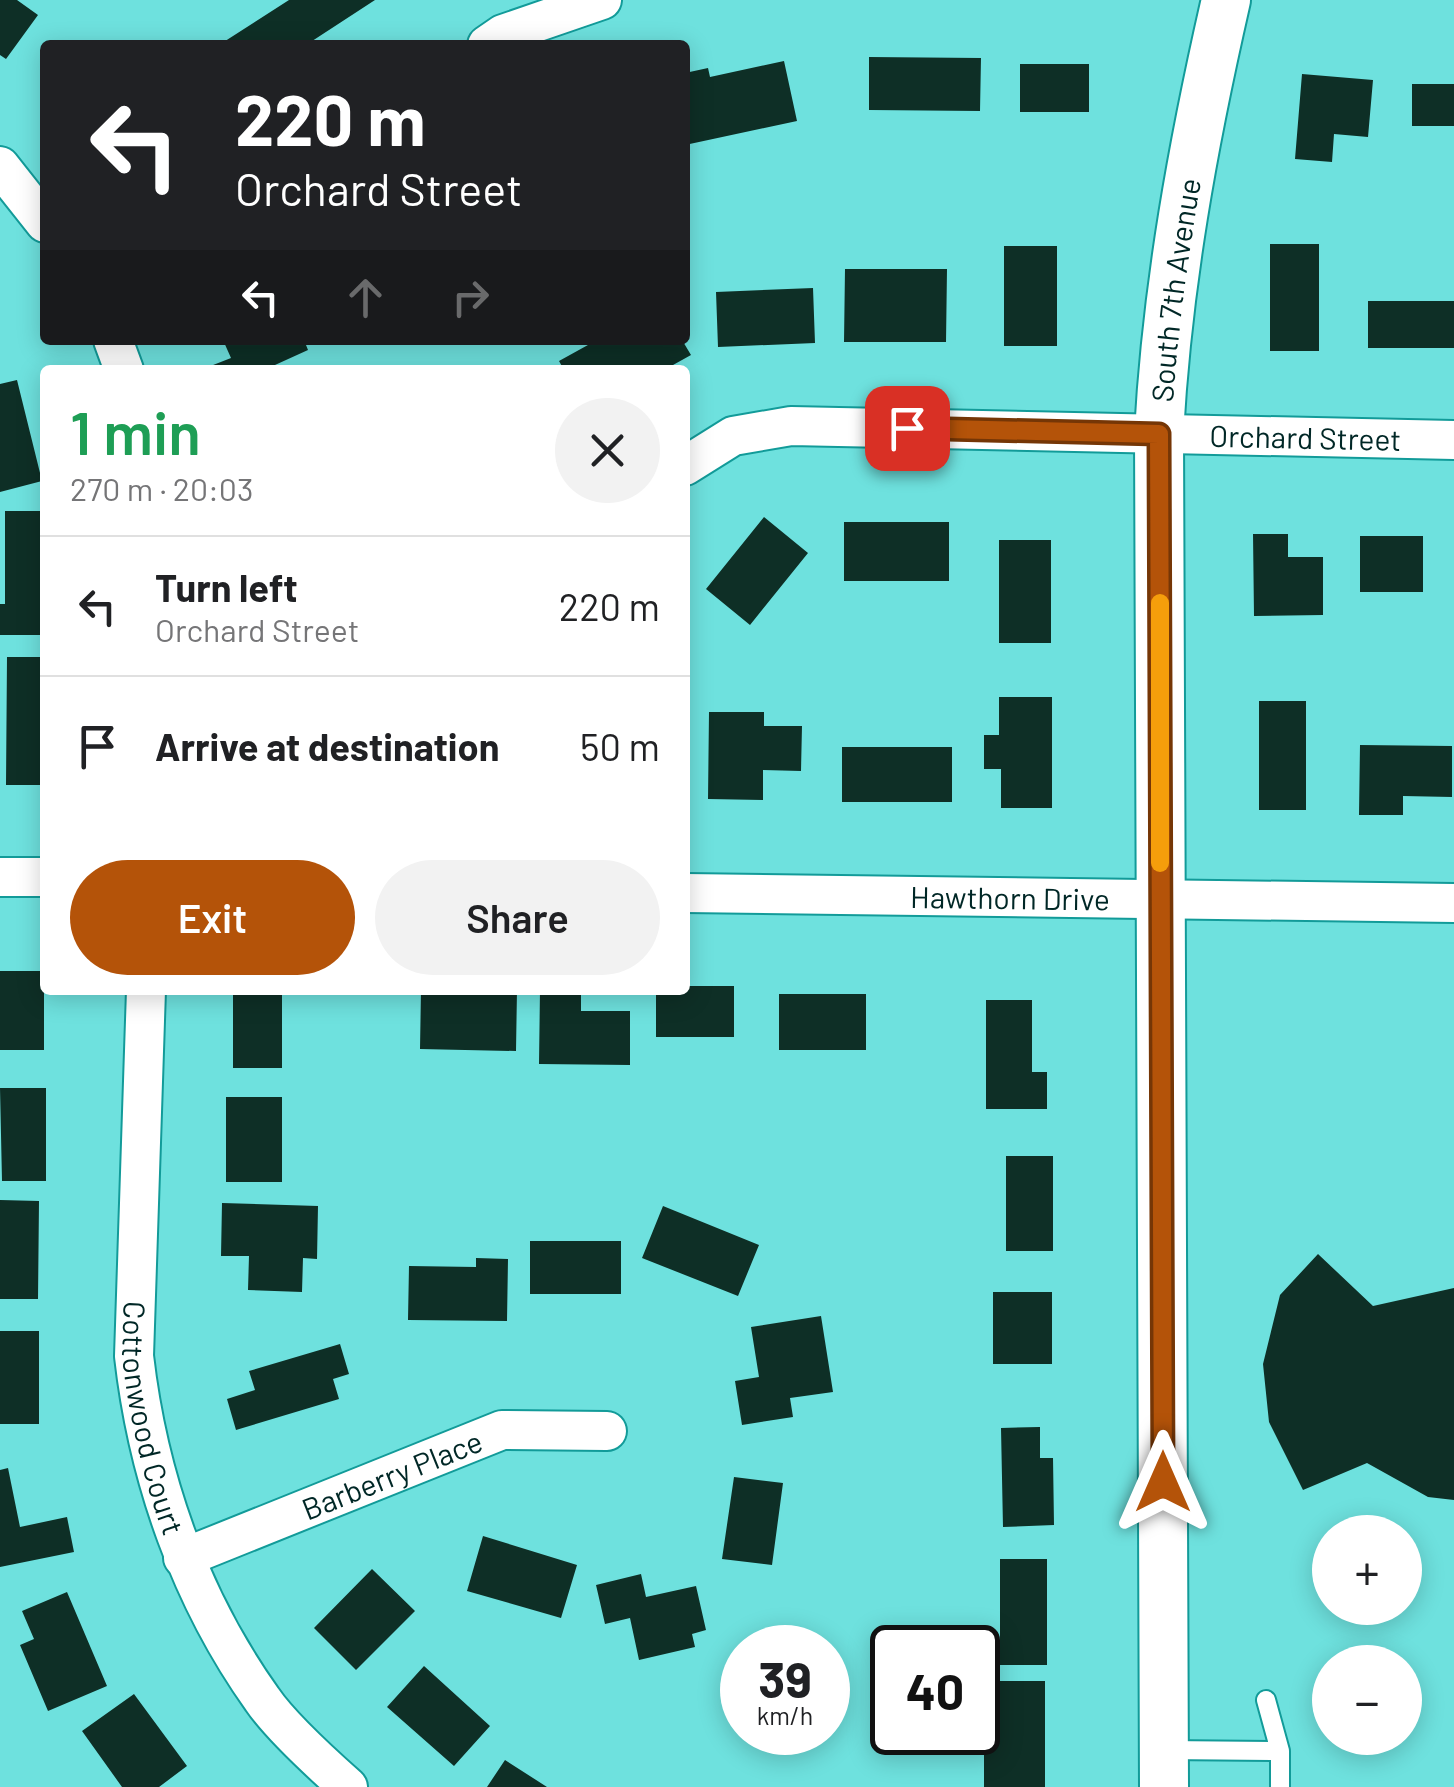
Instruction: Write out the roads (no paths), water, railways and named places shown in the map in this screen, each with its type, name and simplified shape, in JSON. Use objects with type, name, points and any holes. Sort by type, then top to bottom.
[{"type":"street","points":[[494,26],[602,0]]},
{"type":"street","name":"South 7th Avenue","points":[[1164,1768],[1159,434],[1173,268],[1198,122],[1226,0]]},
{"type":"street","points":[[0,166],[40,217]]},
{"type":"street","name":"Orchard Street","points":[[690,463],[733,436],[792,426],[1454,440]]},
{"type":"street","points":[[0,876],[40,878]]},
{"type":"street","name":"Hawthorn Drive","points":[[690,894],[1454,902]]},
{"type":"street","name":"Cottonwood Court","points":[[146,995],[134,1356],[144,1428],[184,1558],[218,1627],[263,1702],[348,1787]]},
{"type":"street","name":"Barberry Place","points":[[184,1558],[502,1430],[607,1431]]},
{"type":"lane","points":[[1266,1700],[1280,1751],[1280,1787]]},
{"type":"lane","points":[[1164,1768],[1280,1751]]}]
